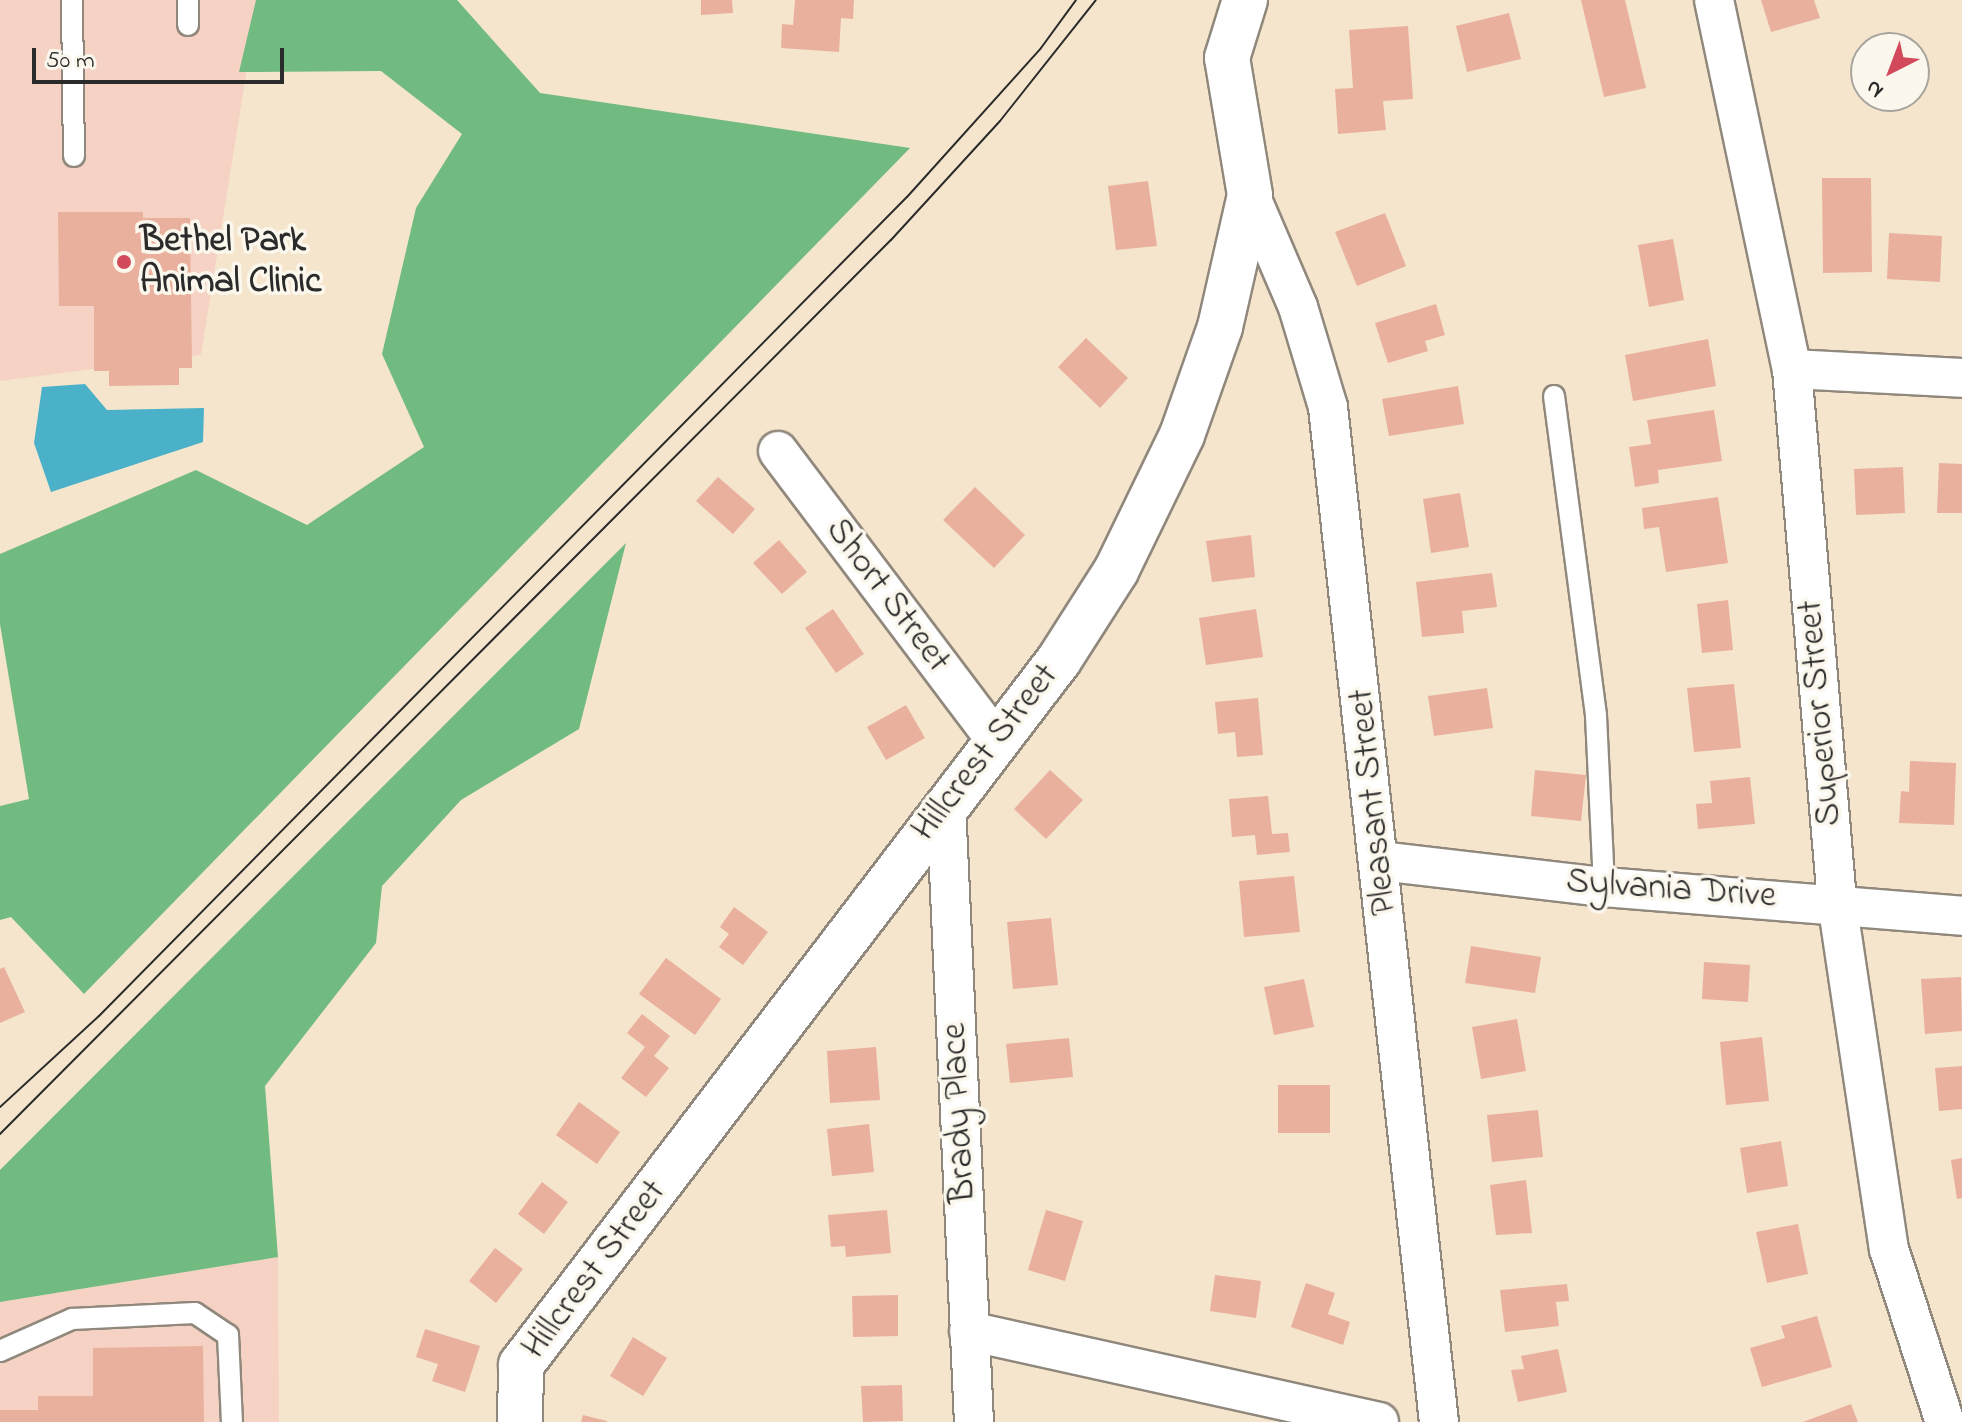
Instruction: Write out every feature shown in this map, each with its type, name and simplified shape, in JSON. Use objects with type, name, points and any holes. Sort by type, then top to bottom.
[{"type":"street","name":"Hillcrest Street","points":[[520,1422],[521,1365],[946,804],[1059,660],[1116,571],[1182,435],[1220,327],[1250,195],[1227,58],[1245,0]]},
{"type":"street","name":"Superior Street","points":[[1714,0],[1792,369],[1837,902],[1889,1249],[1945,1422]]},
{"type":"street","name":"Pleasant Street","points":[[1250,195],[1298,307],[1328,407],[1381,861],[1439,1422]]},
{"type":"street","points":[[1792,369],[1962,378]]},
{"type":"street","name":"Short Street","points":[[778,451],[996,740]]},
{"type":"street","name":"Brady Place","points":[[946,804],[974,1422]]},
{"type":"street","name":"Sylvania Drive","points":[[1381,861],[1604,887],[1837,902],[1962,916]]},
{"type":"street","points":[[969,1331],[1379,1422]]},
{"type":"lane","points":[[72,0],[74,156]]},
{"type":"lane","points":[[188,0],[188,25]]},
{"type":"lane","points":[[1554,396],[1596,716],[1604,887]]},
{"type":"lane","points":[[0,1351],[72,1319],[195,1313],[228,1335],[232,1422]]},
{"type":"shaded area","points":[[0,0],[258,0],[201,355],[0,381]]},
{"type":"shaded area","points":[[278,1257],[279,1422],[0,1422],[0,1302]]},
{"type":"green space","points":[[256,0],[457,0],[540,93],[910,148],[84,994],[11,917],[0,920],[0,806],[29,799],[0,624],[0,554],[196,470],[307,525],[424,447],[382,354],[416,208],[462,134],[381,71],[239,72]]},
{"type":"green space","points":[[626,543],[579,729],[461,800],[382,886],[376,943],[265,1086],[278,1257],[0,1302],[0,1170]]},
{"type":"water","points":[[85,384],[107,410],[204,408],[203,442],[51,492],[34,443],[42,387]]},
{"type":"building","points":[[701,0],[732,0],[733,13],[701,15]]},
{"type":"building","points":[[795,0],[854,0],[853,19],[841,18],[839,52],[781,48],[782,24],[793,25]]},
{"type":"building","points":[[1581,0],[1625,0],[1646,88],[1604,97]]},
{"type":"building","points":[[1761,0],[1814,0],[1820,18],[1771,32]]},
{"type":"building","points":[[1509,13],[1521,59],[1467,72],[1456,26]]},
{"type":"building","points":[[1408,26],[1413,99],[1383,101],[1386,130],[1338,134],[1335,89],[1353,88],[1349,30]]},
{"type":"building","points":[[1822,178],[1871,178],[1872,272],[1823,273]]},
{"type":"building","points":[[1148,181],[1157,246],[1116,250],[1108,186]]},
{"type":"building","name":"Bethel Park Animal Clinic","points":[[58,212],[143,212],[143,218],[190,218],[192,368],[179,368],[179,385],[109,386],[109,371],[94,371],[94,306],[59,306]]},
{"type":"building","points":[[1385,213],[1406,266],[1357,286],[1335,232]]},
{"type":"building","points":[[1889,233],[1942,236],[1940,282],[1887,279]]},
{"type":"building","points":[[1673,239],[1684,300],[1649,307],[1638,245]]},
{"type":"building","points":[[1436,304],[1445,335],[1425,341],[1428,351],[1388,363],[1375,323]]},
{"type":"building","points":[[1086,338],[1128,378],[1100,408],[1058,367]]},
{"type":"building","points":[[1708,339],[1716,386],[1633,401],[1625,355]]},
{"type":"building","points":[[1458,386],[1464,424],[1389,436],[1382,399]]},
{"type":"building","points":[[1714,410],[1722,461],[1658,470],[1659,483],[1635,487],[1629,447],[1651,444],[1647,420]]},
{"type":"building","points":[[1939,463],[1962,464],[1962,513],[1937,513]]},
{"type":"building","points":[[1903,467],[1905,513],[1856,515],[1854,469]]},
{"type":"building","points":[[718,477],[755,509],[733,534],[696,501]]},
{"type":"building","points":[[975,487],[1025,535],[994,568],[943,520]]},
{"type":"building","points":[[1460,493],[1469,547],[1431,553],[1423,499]]},
{"type":"building","points":[[1718,497],[1728,563],[1666,572],[1659,527],[1644,529],[1642,508]]},
{"type":"building","points":[[1251,535],[1255,577],[1212,582],[1206,541]]},
{"type":"building","points":[[779,540],[807,572],[782,594],[753,563]]},
{"type":"building","points":[[1492,573],[1497,607],[1462,611],[1464,633],[1422,637],[1416,582]]},
{"type":"building","points":[[1728,600],[1733,650],[1702,653],[1697,604]]},
{"type":"building","points":[[833,609],[864,654],[836,673],[805,628]]},
{"type":"building","points":[[1256,609],[1263,657],[1206,665],[1199,618]]},
{"type":"building","points":[[1734,684],[1741,748],[1694,752],[1687,688]]},
{"type":"building","points":[[1487,688],[1493,728],[1434,736],[1428,696]]},
{"type":"building","points":[[1258,698],[1263,755],[1237,757],[1235,732],[1218,734],[1215,702]]},
{"type":"building","points":[[906,705],[925,738],[886,760],[867,727]]},
{"type":"building","points":[[1910,761],[1956,763],[1954,825],[1899,823],[1901,791],[1909,792]]},
{"type":"building","points":[[1050,770],[1083,800],[1046,839],[1014,809]]},
{"type":"building","points":[[1535,770],[1586,775],[1581,821],[1531,816]]},
{"type":"building","points":[[1750,777],[1755,824],[1698,829],[1696,804],[1712,803],[1710,781]]},
{"type":"building","points":[[1268,796],[1272,834],[1288,833],[1290,852],[1257,855],[1255,835],[1232,837],[1229,799]]},
{"type":"building","points":[[1294,876],[1300,932],[1244,937],[1239,881]]},
{"type":"building","points":[[734,907],[768,932],[743,965],[719,947],[729,934],[720,927]]},
{"type":"building","points":[[1051,918],[1058,985],[1013,989],[1007,922]]},
{"type":"building","points":[[1471,946],[1541,957],[1535,993],[1465,983]]},
{"type":"building","points":[[666,958],[721,999],[695,1035],[639,994]]},
{"type":"building","points":[[1704,962],[1750,965],[1748,1002],[1702,999]]},
{"type":"building","points":[[4,967],[25,1012],[0,1023],[0,969]]},
{"type":"building","points":[[1961,977],[1962,1031],[1925,1034],[1921,979]]},
{"type":"building","points":[[1304,979],[1314,1027],[1274,1035],[1264,987]]},
{"type":"building","points":[[642,1014],[670,1036],[654,1056],[669,1068],[646,1097],[621,1078],[645,1047],[627,1033]]},
{"type":"building","points":[[1517,1019],[1526,1071],[1481,1079],[1472,1027]]},
{"type":"building","points":[[1762,1037],[1769,1101],[1726,1105],[1720,1042]]},
{"type":"building","points":[[1069,1038],[1073,1077],[1010,1083],[1006,1044]]},
{"type":"building","points":[[876,1047],[880,1100],[830,1103],[827,1051]]},
{"type":"building","points":[[1962,1066],[1962,1109],[1939,1111],[1935,1068]]},
{"type":"building","points":[[1278,1085],[1330,1085],[1330,1133],[1278,1133]]},
{"type":"building","points":[[579,1102],[620,1132],[597,1164],[556,1135]]},
{"type":"building","points":[[1538,1110],[1543,1157],[1492,1162],[1487,1115]]},
{"type":"building","points":[[869,1124],[874,1172],[832,1176],[827,1129]]},
{"type":"building","points":[[1781,1141],[1788,1186],[1747,1193],[1740,1148]]},
{"type":"building","points":[[1962,1158],[1962,1198],[1957,1199],[1951,1160]]},
{"type":"building","points":[[1526,1180],[1532,1233],[1496,1235],[1490,1185]]},
{"type":"building","points":[[542,1182],[568,1202],[544,1234],[518,1214]]},
{"type":"building","points":[[887,1210],[891,1253],[846,1257],[845,1246],[831,1247],[828,1215]]},
{"type":"building","points":[[1046,1210],[1083,1221],[1065,1281],[1028,1270]]},
{"type":"building","points":[[1798,1224],[1808,1274],[1767,1283],[1756,1232]]},
{"type":"building","points":[[495,1248],[523,1269],[496,1303],[469,1281]]},
{"type":"building","points":[[1215,1275],[1261,1281],[1256,1318],[1210,1311]]},
{"type":"building","points":[[1306,1283],[1335,1293],[1328,1314],[1350,1322],[1343,1345],[1291,1327]]},
{"type":"building","points":[[1567,1284],[1569,1301],[1556,1302],[1559,1326],[1505,1332],[1500,1290]]},
{"type":"building","points":[[898,1295],[898,1336],[853,1337],[852,1296]]},
{"type":"building","points":[[1817,1316],[1832,1367],[1762,1387],[1750,1348],[1785,1338],[1781,1326]]},
{"type":"building","points":[[425,1329],[480,1346],[465,1392],[432,1381],[438,1364],[416,1357]]},
{"type":"building","points":[[633,1337],[667,1358],[643,1396],[610,1376]]},
{"type":"building","points":[[203,1346],[204,1422],[0,1422],[0,1410],[38,1410],[38,1396],[93,1396],[93,1348]]},
{"type":"building","points":[[1558,1349],[1567,1392],[1518,1402],[1511,1370],[1524,1369],[1521,1356]]},
{"type":"building","points":[[902,1385],[903,1421],[863,1422],[861,1386]]},
{"type":"building","points":[[1851,1404],[1858,1422],[1803,1422]]},
{"type":"building","points":[[583,1415],[607,1421],[607,1422],[581,1422]]},
{"type":"tram line","points":[[0,1107],[99,1016],[907,197],[1041,48],[1076,0]]},
{"type":"tram line","points":[[0,1134],[891,240],[1000,121],[1096,0]]},
{"type":"place","name":"Bethel Park Animal Clinic","points":[[124,262]]}]
